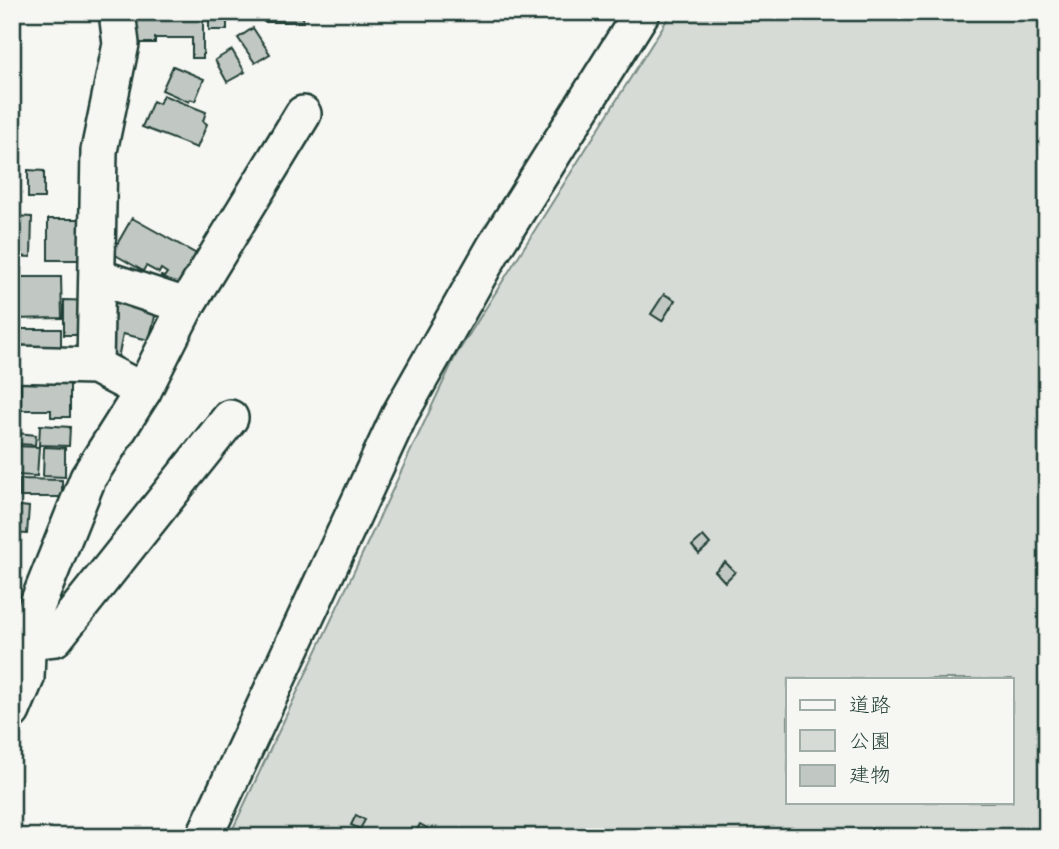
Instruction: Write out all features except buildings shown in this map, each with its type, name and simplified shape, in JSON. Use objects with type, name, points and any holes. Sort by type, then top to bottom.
[{"type":"street","points":[[95,366],[99,151],[121,44],[117,12]]},
{"type":"street","points":[[204,837],[400,414],[494,248],[642,12]]},
{"type":"street","points":[[12,711],[26,678],[23,632],[88,478],[143,391],[186,306],[303,114]]},
{"type":"street","points":[[98,276],[186,306]]},
{"type":"street","points":[[12,364],[95,366],[143,391]]},
{"type":"street","points":[[23,632],[55,638],[230,418]]},
{"type":"green space","points":[[672,12],[1047,12],[1047,837],[229,837],[455,357]]}]
